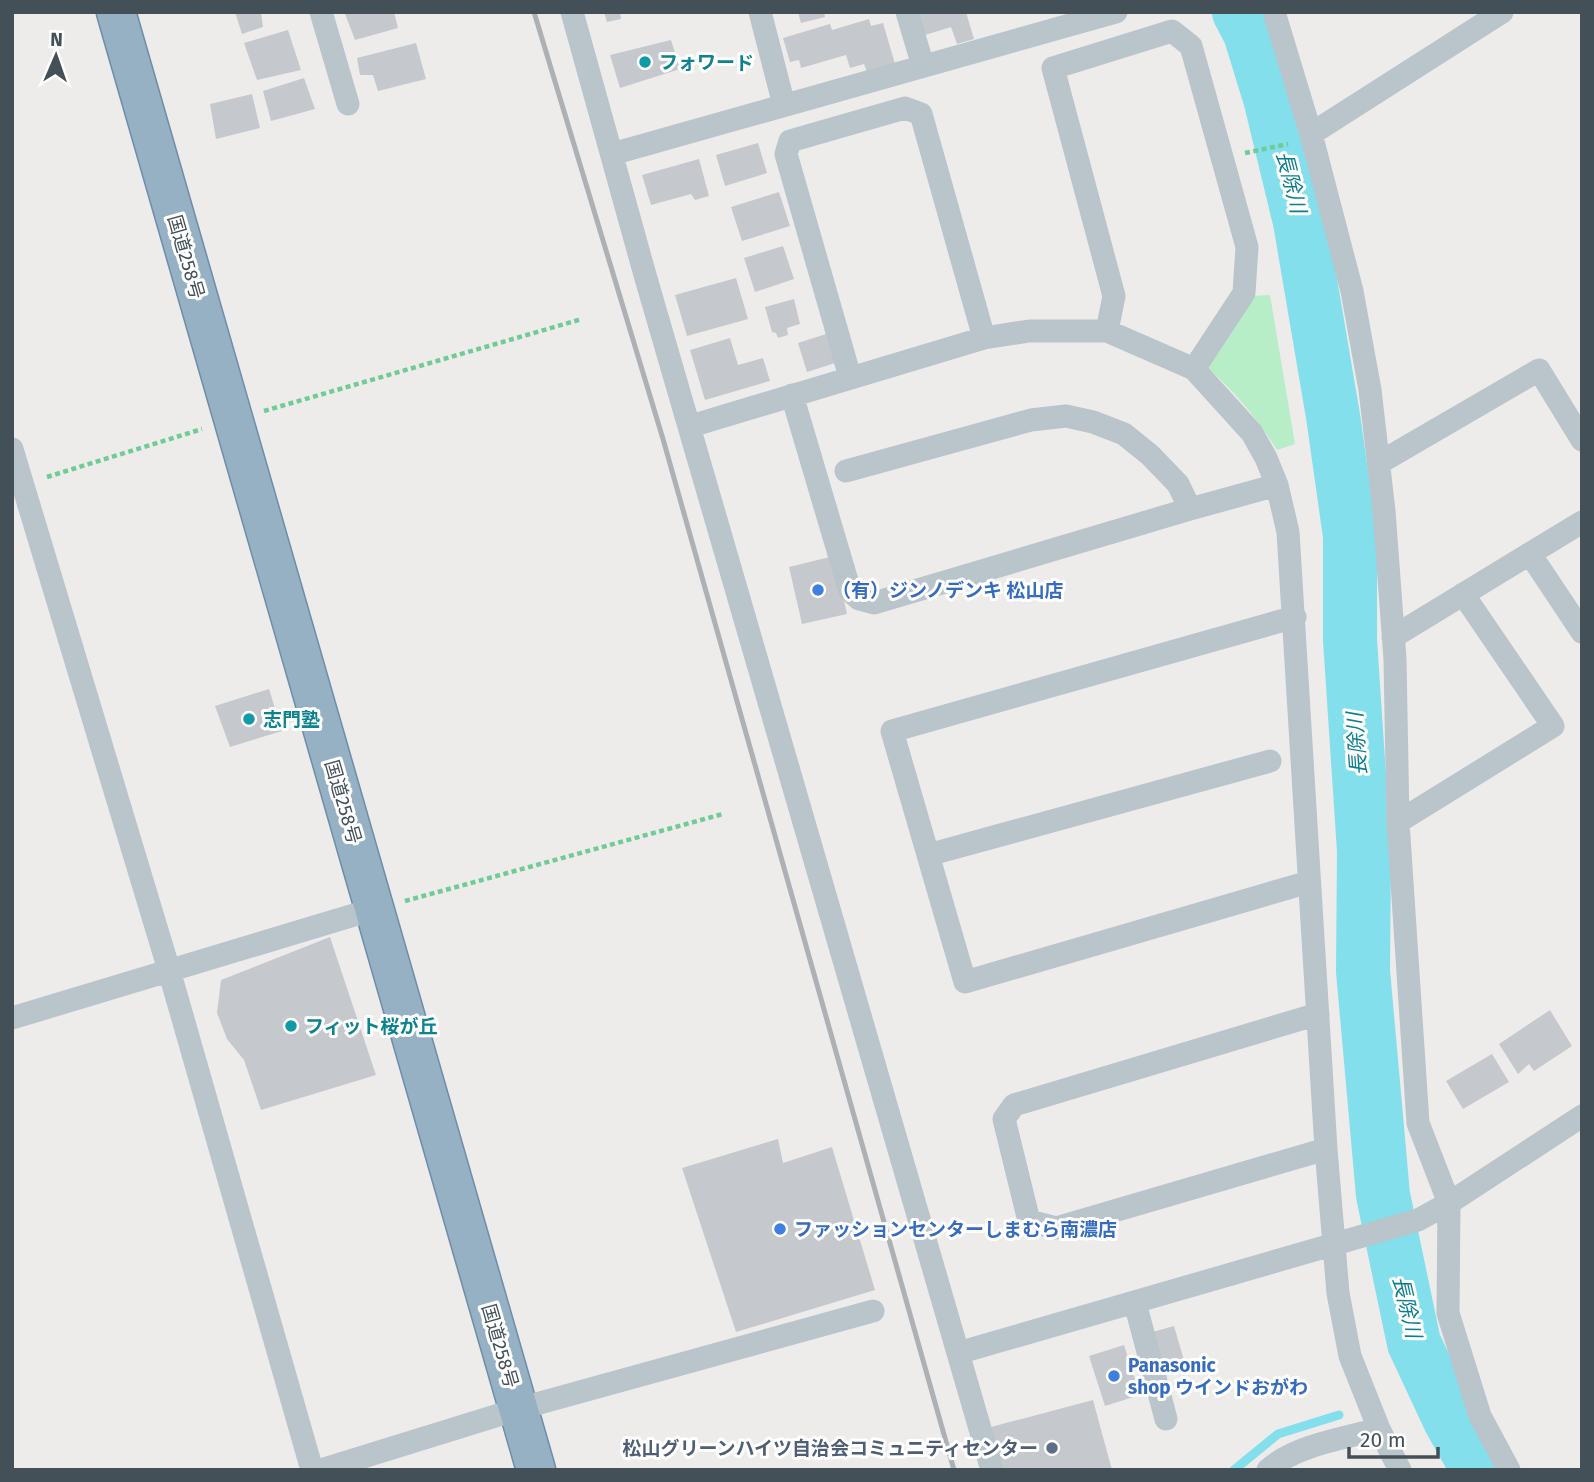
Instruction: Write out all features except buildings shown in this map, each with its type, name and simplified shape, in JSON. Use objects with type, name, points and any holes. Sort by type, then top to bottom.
[{"type":"highway","name":"国道258号","points":[[116,12],[536,1470]]},
{"type":"street","points":[[321,12],[348,104]]},
{"type":"street","points":[[572,12],[645,275],[992,1470]]},
{"type":"street","points":[[760,12],[785,104]]},
{"type":"street","points":[[907,12],[923,66]]},
{"type":"street","points":[[612,154],[923,66],[1047,21],[1116,12]]},
{"type":"street","points":[[1274,12],[1303,138],[1352,291],[1370,390],[1379,463],[1393,636],[1398,822],[1418,1123],[1449,1203],[1448,1313],[1480,1416],[1509,1470]]},
{"type":"street","points":[[1303,138],[1502,12]]},
{"type":"street","points":[[1107,331],[1114,296],[1053,68],[1172,31],[1191,46],[1247,247],[1244,293],[1194,369]]},
{"type":"street","points":[[850,377],[786,154],[790,141],[905,108],[921,114],[984,338]]},
{"type":"street","points":[[691,426],[984,338],[1029,331],[1107,331],[1194,369],[1252,433],[1266,457],[1277,485],[1288,532],[1326,1149],[1338,1293],[1350,1356],[1379,1429],[1400,1470]]},
{"type":"street","points":[[1379,463],[1539,370],[1582,440]]},
{"type":"street","points":[[792,395],[850,591],[859,599],[874,603],[1277,485]]},
{"type":"street","points":[[846,471],[1031,421],[1066,416],[1093,422],[1124,434],[1150,455],[1178,484],[1190,509]]},
{"type":"street","points":[[12,449],[169,970],[312,1470]]},
{"type":"street","points":[[1393,636],[1582,522]]},
{"type":"street","points":[[1530,554],[1582,632]]},
{"type":"street","points":[[1398,822],[1553,726],[1463,594]]},
{"type":"street","points":[[1295,617],[892,731],[965,982],[1310,882]]},
{"type":"street","points":[[928,855],[1270,761]]},
{"type":"street","points":[[12,1018],[374,909]]},
{"type":"street","points":[[1318,1014],[1014,1105],[1004,1119],[1029,1220],[1056,1228],[1326,1149]]},
{"type":"street","points":[[958,1353],[1418,1220],[1449,1203],[1582,1116]]},
{"type":"street","points":[[1135,1303],[1166,1419]]},
{"type":"street","points":[[321,1470],[518,1409],[873,1311]]},
{"type":"street","points":[[1277,1467],[1327,1442],[1379,1429]]},
{"type":"path","points":[[1239,154],[1303,138]]},
{"type":"path","points":[[23,484],[233,419],[582,319]]},
{"type":"path","points":[[374,909],[723,814]]},
{"type":"green space","points":[[1270,295],[1295,444],[1277,450],[1245,406],[1207,367],[1252,296]]},
{"type":"waterway","name":"長除川","points":[[1239,12],[1250,33],[1270,98],[1300,222],[1350,536],[1350,640],[1364,851],[1363,971],[1383,1195],[1414,1343],[1450,1420],[1478,1470]]},
{"type":"waterway","points":[[1415,1392],[1435,1388]]},
{"type":"waterway","points":[[1234,1470],[1278,1434],[1339,1415]]},
{"type":"railway","points":[[534,12],[663,439],[954,1470]]},
{"type":"place","name":"フォワード","points":[[645,62]]},
{"type":"place","name":"（有）ジンノデンキ 松山店","points":[[818,590]]},
{"type":"place","name":"志門塾","points":[[249,719]]},
{"type":"place","name":"フィット桜が丘","points":[[291,1026]]},
{"type":"place","name":"ファッションセンターしまむら南濃店","points":[[780,1229]]},
{"type":"place","name":"Panasonic shop ウインドおがわ","points":[[1114,1376]]},
{"type":"place","name":"松山グリーンハイツ自治会コミュニティセンター","points":[[1052,1448]]}]
